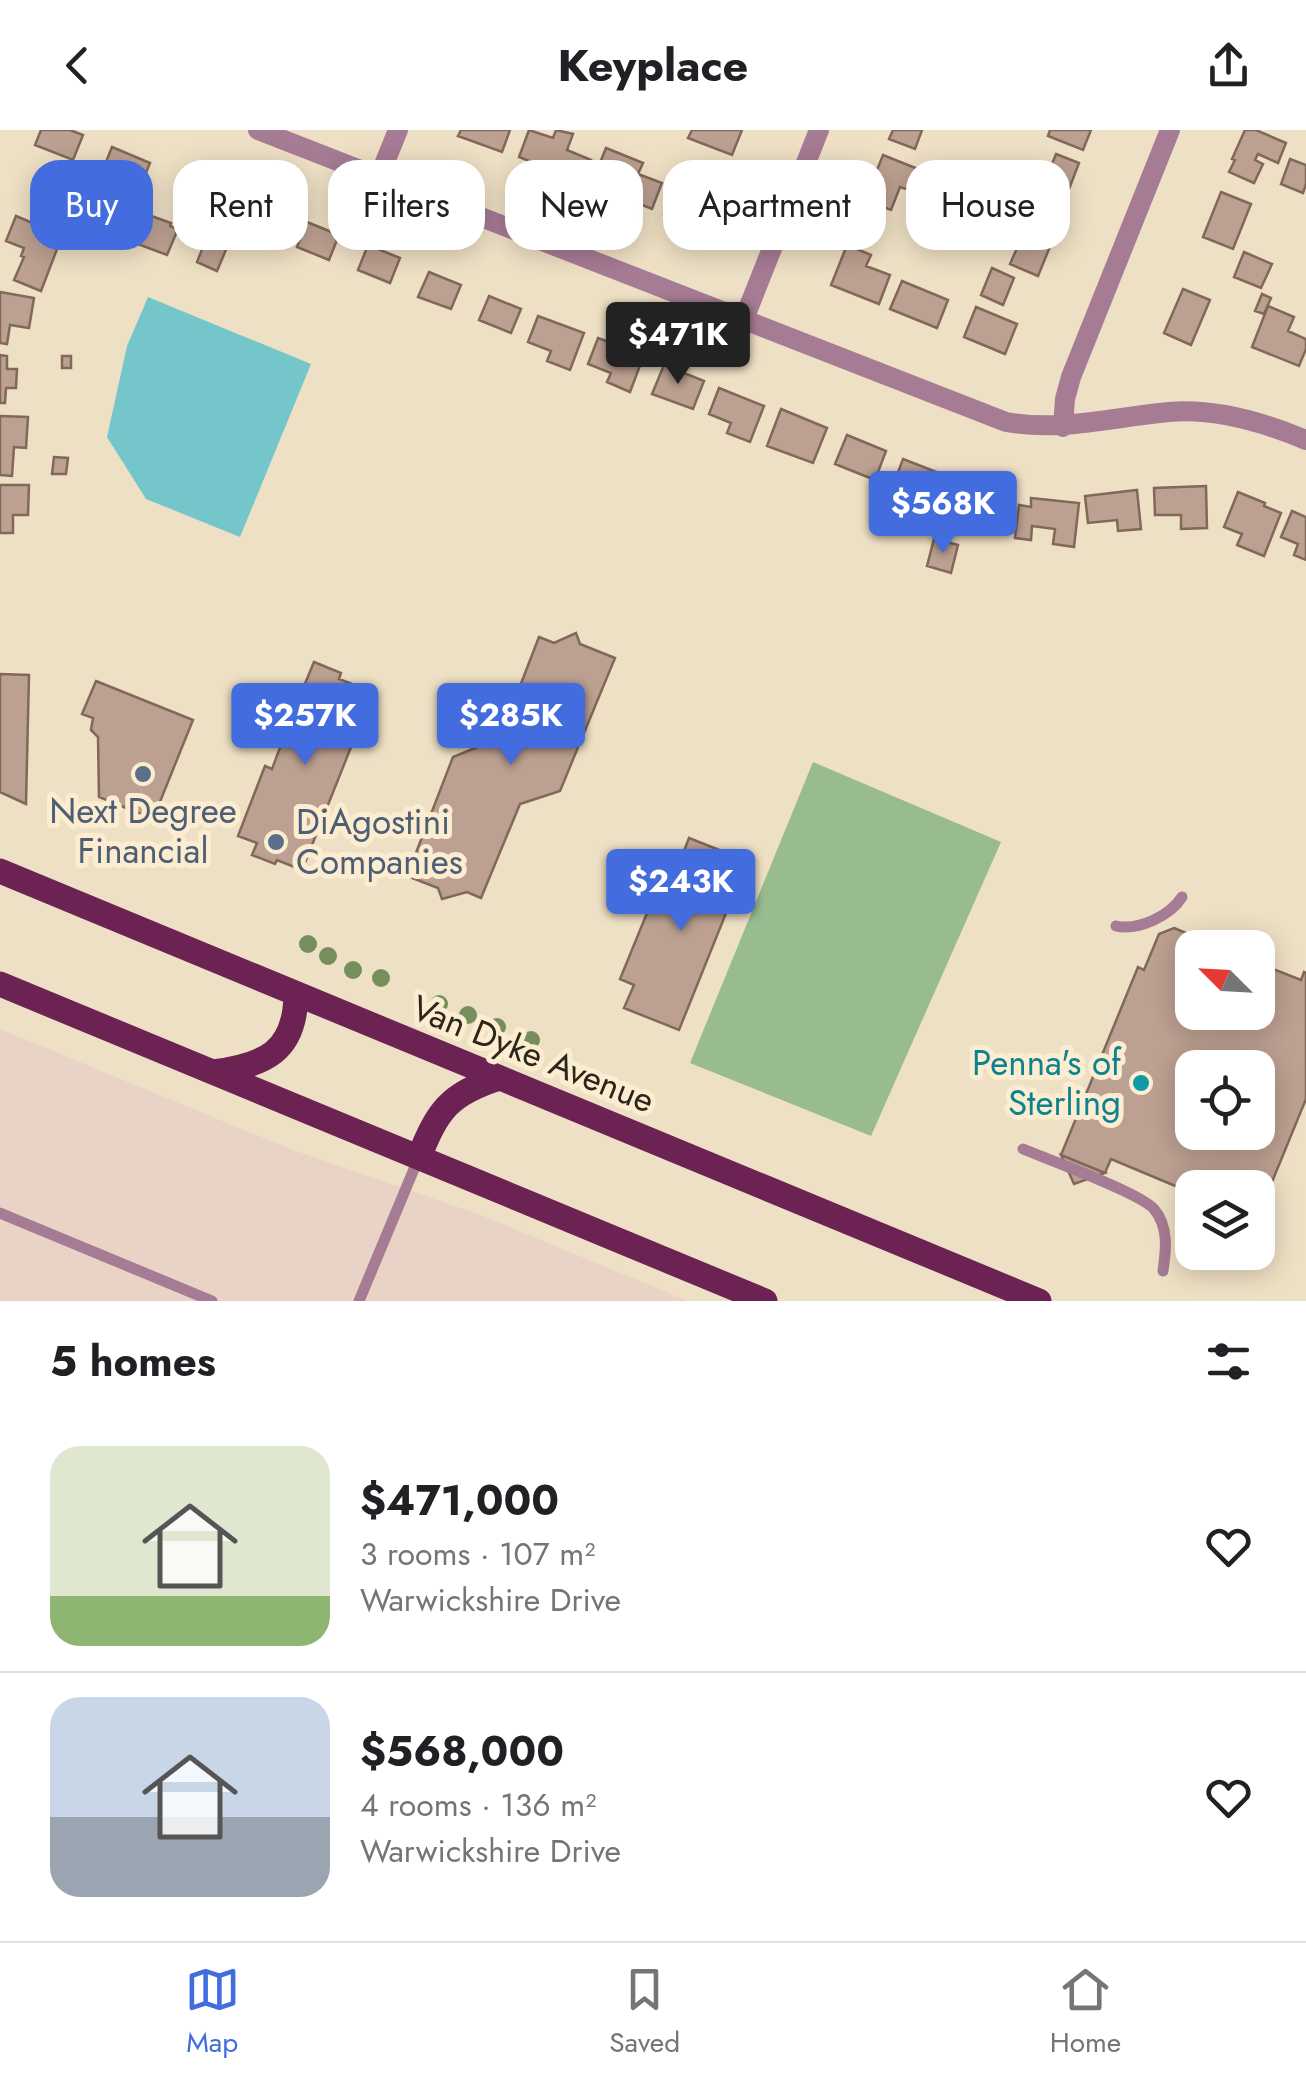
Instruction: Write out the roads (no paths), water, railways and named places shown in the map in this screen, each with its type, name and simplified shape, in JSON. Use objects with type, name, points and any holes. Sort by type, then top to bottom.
[{"type":"main road","name":"Van Dyke Avenue","points":[[0,871],[1039,1301]]},
{"type":"main road","points":[[0,984],[765,1301]]},
{"type":"main road","points":[[213,1072],[239,1069],[279,1050],[296,1014],[296,994]]},
{"type":"main road","points":[[419,1157],[446,1107],[476,1086],[499,1078]]},
{"type":"street","points":[[258,130],[336,160]]},
{"type":"street","points":[[387,160],[398,130]]},
{"type":"street","points":[[744,319],[819,130]]},
{"type":"street","points":[[1063,426],[1071,377],[1170,130]]},
{"type":"street","points":[[485,218],[1006,422],[1063,426],[1173,412],[1217,413],[1306,440]]},
{"type":"lane","points":[[1116,926],[1152,920],[1170,911],[1182,897]]},
{"type":"lane","points":[[1022,1149],[1153,1208],[1167,1242],[1163,1270]]},
{"type":"lane","points":[[360,1301],[419,1157]]},
{"type":"lane","points":[[0,1214],[212,1301]]},
{"type":"water","points":[[148,297],[311,364],[240,537],[146,499],[107,437],[127,346]]},
{"type":"place","name":"Next Degree Financial","points":[[143,774]]},
{"type":"place","name":"DiAgostini Companies","points":[[276,842]]},
{"type":"place","name":"Penna's of Sterling","points":[[1141,1083]]}]
